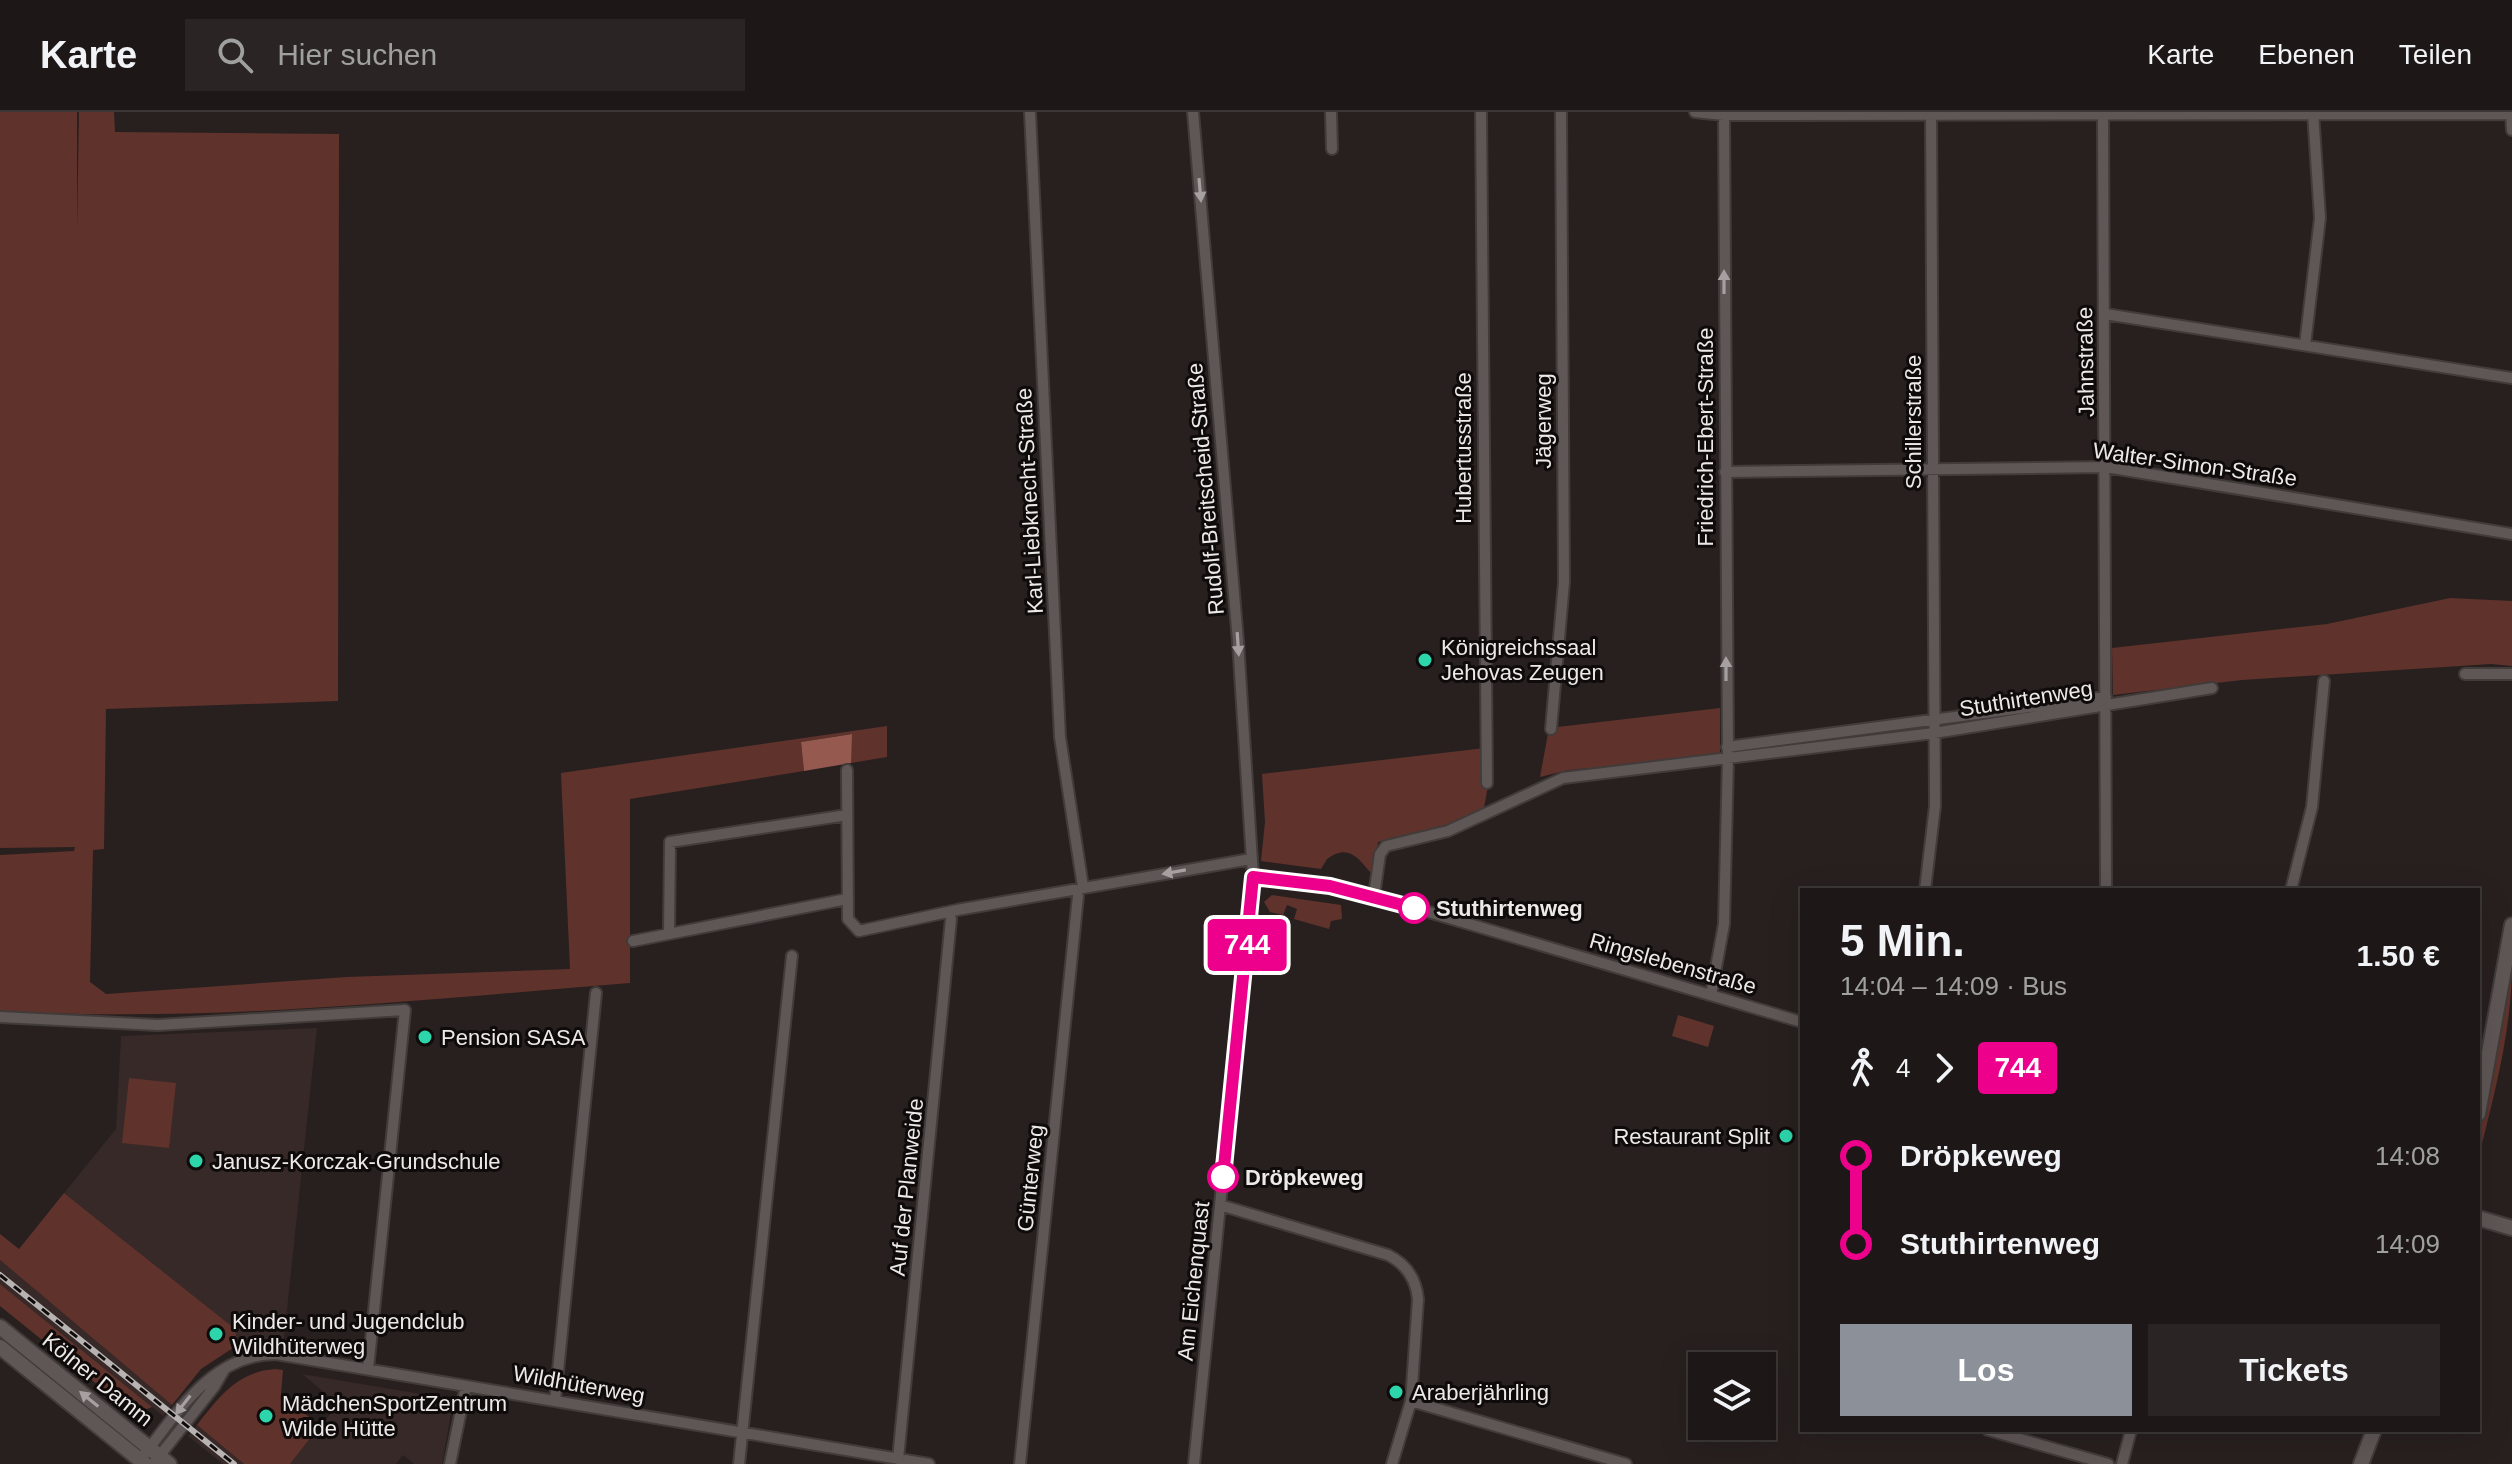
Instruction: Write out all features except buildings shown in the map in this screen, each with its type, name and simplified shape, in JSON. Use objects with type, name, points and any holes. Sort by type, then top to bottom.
[{"type":"street","name":"Karl-Liebknecht-Straße","points":[[1030,112],[1060,737],[1080,892]]},
{"type":"street","name":"Rudolf-Breitscheid-Straße","points":[[1193,112],[1240,669],[1251,861]]},
{"type":"street","points":[[1331,112],[1332,149]]},
{"type":"street","name":"Hubertusstraße","points":[[1481,112],[1487,783]]},
{"type":"street","name":"Jägerweg","points":[[1551,729],[1564,582],[1561,112]]},
{"type":"street","points":[[1695,112],[1724,115],[2512,113],[2512,130]]},
{"type":"street","name":"Schillerstraße","points":[[1925,888],[1935,806],[1931,113]]},
{"type":"street","name":"Jahnstraße","points":[[2103,114],[2106,888]]},
{"type":"street","points":[[2305,345],[2320,218],[2314,114]]},
{"type":"street","name":"Friedrich-Ebert-Straße","points":[[1711,995],[1724,924],[1728,752],[1724,115]]},
{"type":"street","points":[[2105,314],[2512,378]]},
{"type":"street","name":"Walter-Simon-Straße","points":[[1725,472],[2106,467],[2512,534]]},
{"type":"street","points":[[2465,674],[2512,674]]},
{"type":"street","points":[[2292,888],[2311,812],[2324,681]]},
{"type":"street","name":"Stuthirtenweg","points":[[1374,896],[1380,854],[1386,846],[1398,840],[1448,831],[1563,778],[1728,752],[2212,688]]},
{"type":"street","points":[[847,770],[848,919],[853,928],[865,931],[1251,861]]},
{"type":"street","points":[[669,934],[670,842],[847,815]]},
{"type":"street","name":"Am Eichenquast","points":[[1194,1464],[1253,877],[1251,861]]},
{"type":"street","name":"Ringslebenstraße","points":[[1253,877],[1310,883],[1374,896],[1800,1021]]},
{"type":"street","name":"Günterweg","points":[[1020,1464],[1080,892]]},
{"type":"street","points":[[633,941],[847,899]]},
{"type":"street","name":"Auf der Planweide","points":[[898,1459],[951,919]]},
{"type":"street","points":[[2482,1076],[2512,925]]},
{"type":"street","points":[[739,1464],[792,956]]},
{"type":"street","points":[[555,1401],[596,993]]},
{"type":"street","points":[[0,1017],[158,1025],[405,1010],[368,1369]]},
{"type":"street","points":[[1220,1205],[1388,1255],[1402,1264],[1415,1282],[1418,1299],[1411,1401],[1392,1464]]},
{"type":"street","points":[[2480,1219],[2512,1228]]},
{"type":"street","name":"Kölner Damm","points":[[0,1327],[152,1459]]},
{"type":"street","name":"Kölner Damm","points":[[0,1347],[152,1459]]},
{"type":"street","name":"Wildhüterweg","points":[[152,1459],[214,1387],[224,1370],[252,1357],[269,1354],[929,1464]]},
{"type":"street","points":[[450,1464],[466,1386]]},
{"type":"street","points":[[1411,1401],[1579,1456],[1626,1464]]},
{"type":"street","points":[[1995,1432],[2108,1464]]},
{"type":"street","points":[[2122,1464],[2130,1432]]},
{"type":"street","points":[[2361,1464],[2373,1432]]},
{"type":"shaded area","points":[[0,112],[77,112],[77,230],[79,112],[114,112],[115,132],[339,134],[338,701],[106,709],[104,849],[93,850],[90,982],[106,994],[347,977],[570,969],[561,773],[887,726],[887,757],[851,763],[851,734],[801,742],[804,771],[630,799],[630,983],[237,1012],[79,1014],[0,1011],[0,855],[74,851],[75,847],[0,848]]},
{"type":"shaded area","points":[[2450,598],[2512,601],[2512,666],[2491,664],[2242,680],[2113,695],[2112,648],[2327,624]]},
{"type":"shaded area","points":[[1720,708],[1720,756],[1568,770],[1540,777],[1549,728]]},
{"type":"shaded area","points":[[852,734],[851,763],[804,771],[801,742]]},
{"type":"shaded area","points":[[1485,748],[1488,786],[1483,813],[1452,826],[1378,842],[1374,870],[1370,872],[1356,857],[1346,852],[1327,859],[1321,869],[1261,861],[1265,822],[1262,774]]},
{"type":"shaded area","points":[[1272,895],[1341,905],[1342,919],[1331,921],[1329,929],[1294,919],[1297,909],[1287,905],[1283,915],[1270,912],[1264,902]]},
{"type":"shaded area","points":[[2512,964],[2505,1038],[2480,1152],[2480,1125]]},
{"type":"shaded area","points":[[1678,1015],[1714,1026],[1708,1047],[1672,1036]]},
{"type":"shaded area","name":"Janusz-Korczak-Grundschule","points":[[317,1028],[284,1338],[239,1344],[234,1328],[64,1193],[116,1129],[121,1036]]},
{"type":"shaded area","points":[[129,1078],[176,1083],[169,1148],[122,1143]]},
{"type":"shaded area","points":[[64,1193],[234,1328],[239,1344],[201,1369],[172,1405],[0,1260],[0,1234],[19,1249]]},
{"type":"shaded area","points":[[0,1260],[172,1405],[163,1416],[0,1284]]},
{"type":"shaded area","points":[[0,1284],[152,1407],[134,1414],[0,1306]]},
{"type":"shaded area","name":"MädchenSportZentrum Wilde Hütte","points":[[275,1369],[283,1370],[281,1394],[320,1426],[290,1464],[244,1464],[197,1425],[221,1396],[239,1381]]},
{"type":"shaded area","points":[[302,1374],[445,1398],[452,1408],[442,1464],[414,1464],[403,1455],[396,1464],[290,1464],[338,1404]]},
{"type":"shaded area","points":[[197,1425],[244,1464],[223,1464],[188,1436]]},
{"type":"railway","points":[[0,1275],[234,1464]]},
{"type":"bus line","name":"744","points":[[1223,1177],[1253,877],[1330,886],[1414,908]]},
{"type":"place","name":"Königreichssaal Jehovas Zeugen","points":[[1425,660]]},
{"type":"place","name":"Stuthirtenweg","points":[[1414,908]]},
{"type":"place","name":"Pension SASA","points":[[425,1037]]},
{"type":"place","name":"Restaurant Split","points":[[1786,1136]]},
{"type":"place","name":"Janusz-Korczak-Grundschule","points":[[196,1161]]},
{"type":"place","name":"Dröpkeweg","points":[[1223,1177]]},
{"type":"place","name":"Kinder- und Jugendclub Wildhüterweg","points":[[216,1334]]},
{"type":"place","name":"Araberjährling","points":[[1396,1392]]},
{"type":"place","name":"MädchenSportZentrum Wilde Hütte","points":[[266,1416]]}]
